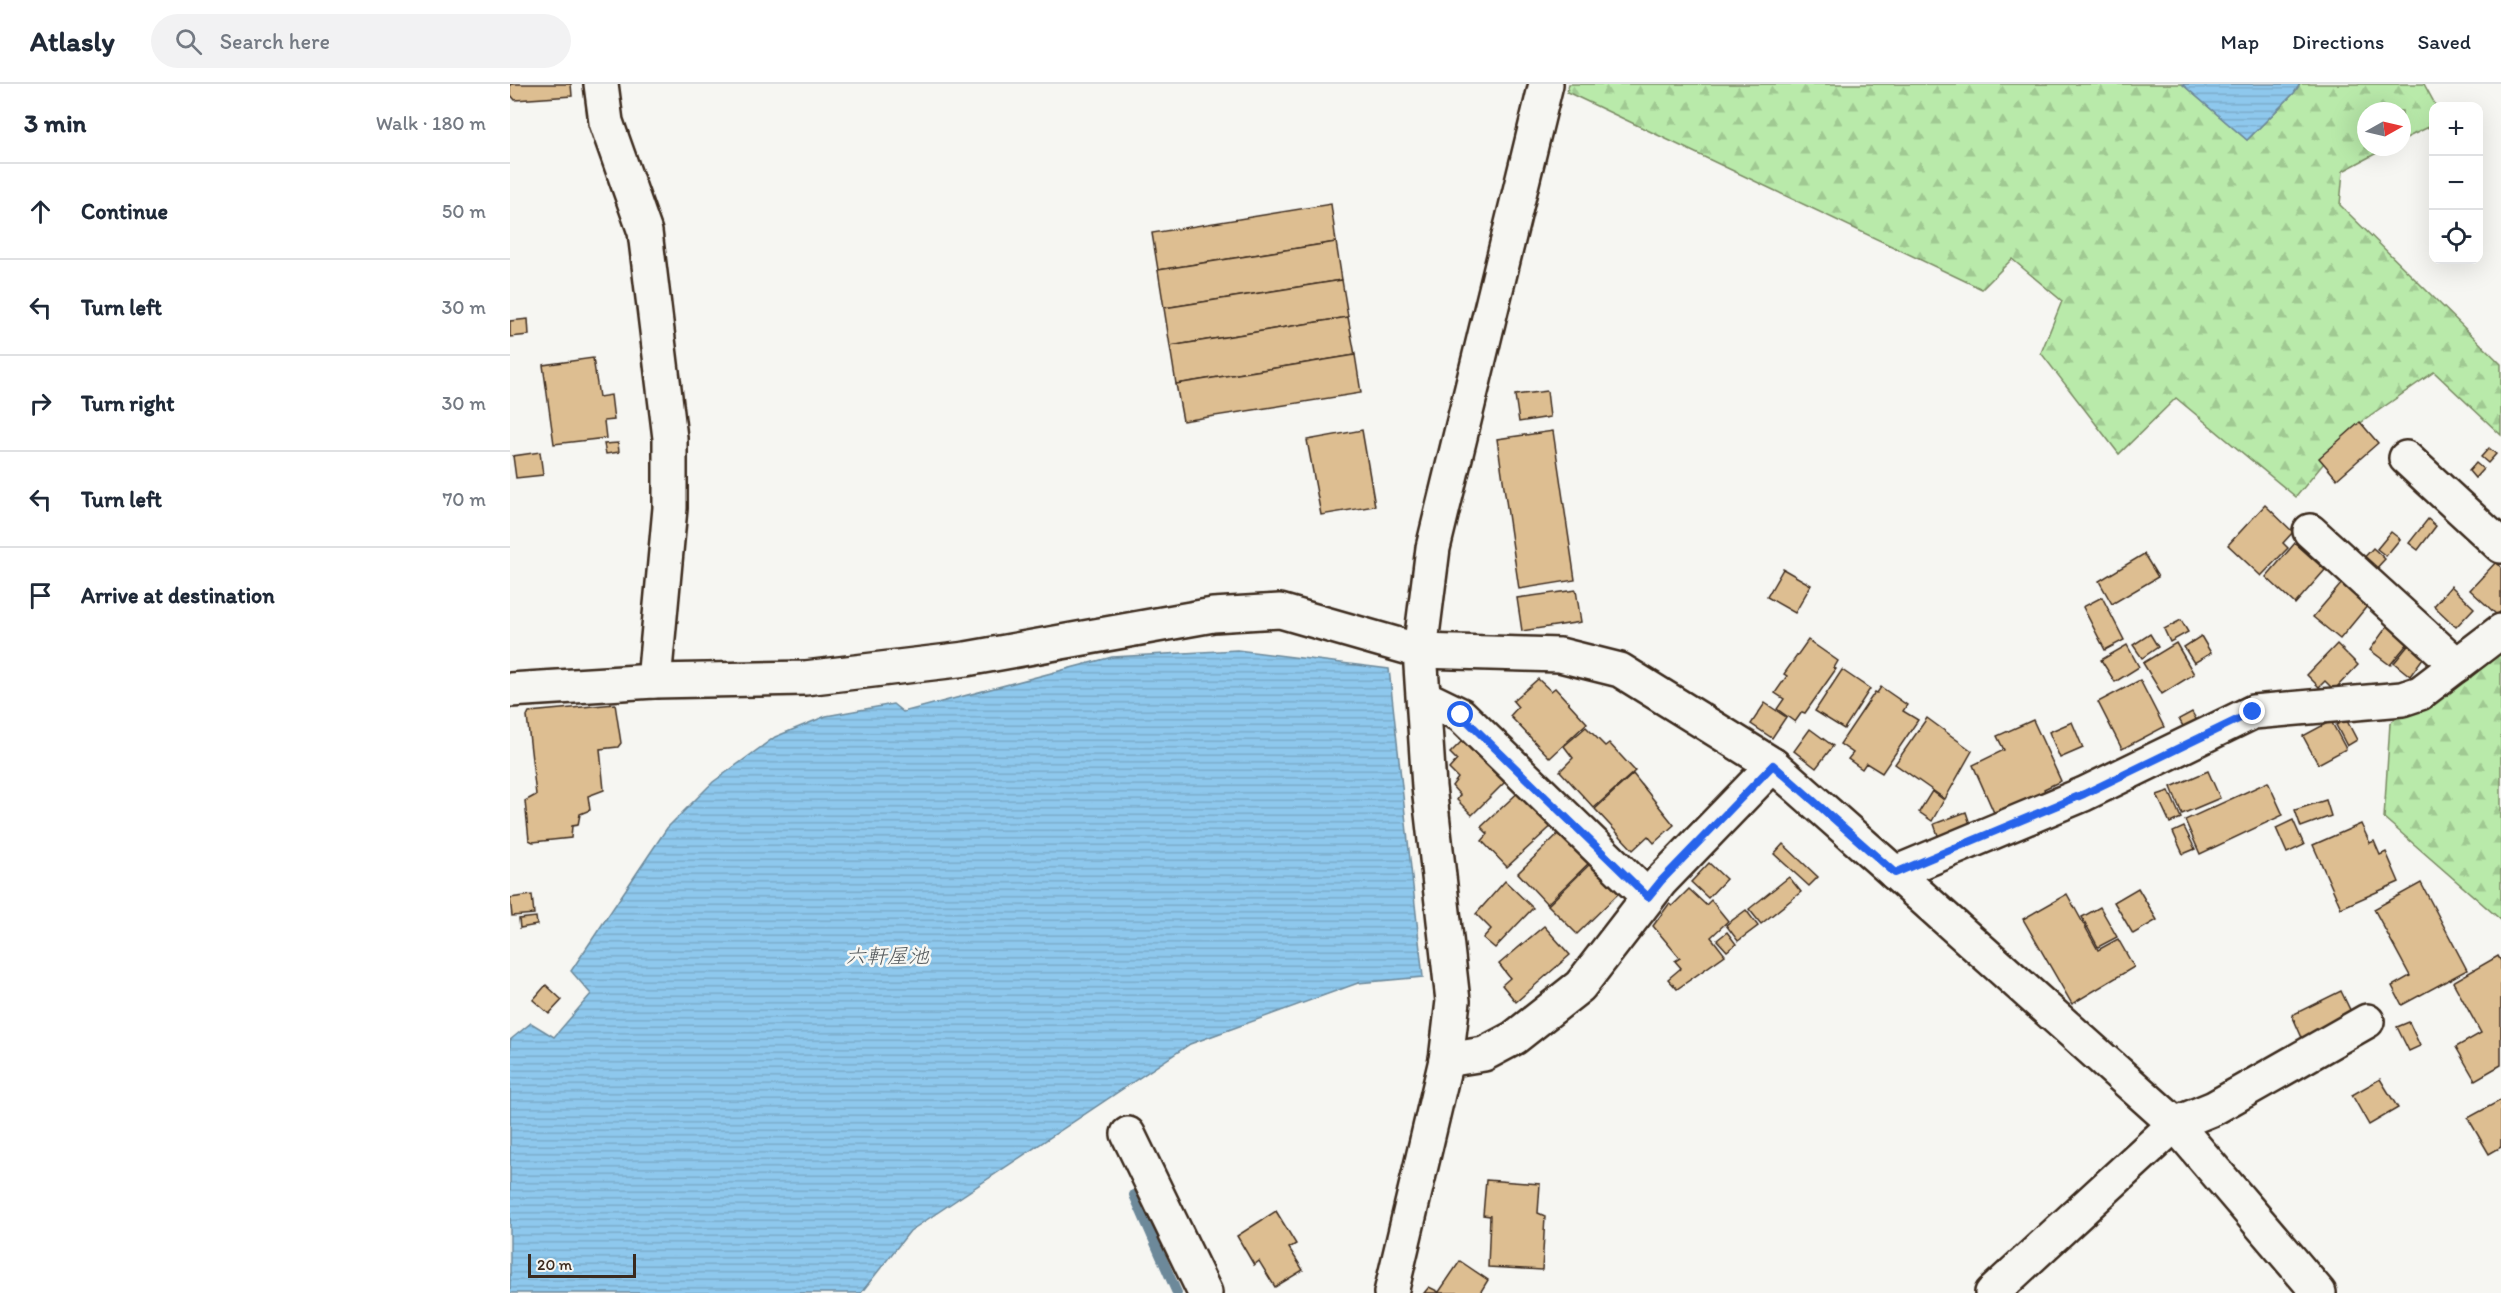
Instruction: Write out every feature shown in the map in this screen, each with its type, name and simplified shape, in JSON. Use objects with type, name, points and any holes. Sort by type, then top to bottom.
[{"type":"street","points":[[602,84],[606,122],[645,232],[670,438],[670,508],[654,681]]},
{"type":"street","points":[[1391,1293],[1446,1060],[1453,1001],[1430,787],[1420,651],[1433,548],[1546,84]]},
{"type":"street","points":[[2406,458],[2501,546]]},
{"type":"street","points":[[2310,531],[2457,665]]},
{"type":"street","points":[[510,690],[654,681],[805,678],[966,659],[1213,615],[1280,611],[1420,651],[1560,656],[1620,670],[1773,765],[1895,873],[2175,1124],[2319,1293]]},
{"type":"street","points":[[1895,873],[2084,794],[2253,712],[2402,699],[2420,693],[2501,631]]},
{"type":"street","points":[[1424,697],[1461,715],[1648,897]]},
{"type":"street","points":[[1446,1060],[1484,1054],[1514,1038],[1580,986],[1661,881],[1773,765]]},
{"type":"street","points":[[1992,1293],[2175,1124],[2214,1108],[2367,1021]]},
{"type":"street","points":[[1128,1134],[1205,1293]]},
{"type":"green space","points":[[1569,84],[2182,84],[2247,140],[2294,93],[2300,84],[2424,84],[2434,102],[2429,102],[2429,127],[2411,136],[2411,102],[2357,102],[2357,156],[2371,156],[2343,171],[2340,205],[2501,364],[2501,435],[2434,372],[2352,429],[2296,497],[2176,398],[2119,454],[2041,353],[2062,301],[2012,259],[1982,289],[1567,92]]},
{"type":"green space","points":[[2501,643],[2501,920],[2384,818],[2390,723]]},
{"type":"water","points":[[2182,84],[2300,84],[2294,93],[2247,140]]},
{"type":"water","name":"六軒屋池","points":[[1237,650],[1389,669],[1423,977],[1358,983],[1190,1044],[910,1231],[861,1293],[510,1293],[510,1040],[531,1023],[554,1037],[591,994],[571,971],[667,828],[713,782],[775,737],[826,716],[893,704],[903,712],[1112,657]]},
{"type":"building","points":[[510,84],[571,84],[572,96],[515,100],[510,94]]},
{"type":"building","points":[[1331,204],[1336,242],[1158,270],[1152,233]]},
{"type":"building","points":[[1336,242],[1342,280],[1164,308],[1158,270]]},
{"type":"building","points":[[1342,280],[1348,317],[1170,346],[1164,308]]},
{"type":"building","points":[[1348,317],[1355,355],[1176,384],[1170,346]]},
{"type":"building","points":[[528,319],[529,335],[510,337],[510,321]]},
{"type":"building","points":[[1355,355],[1361,393],[1183,421],[1176,384]]},
{"type":"building","points":[[593,358],[599,397],[611,395],[614,420],[604,421],[606,438],[554,444],[543,365]]},
{"type":"building","points":[[1547,391],[1550,417],[1519,422],[1515,395]]},
{"type":"building","points":[[2360,422],[2378,443],[2337,479],[2319,458]]},
{"type":"building","points":[[1362,430],[1375,506],[1321,515],[1307,440]]},
{"type":"building","points":[[1553,431],[1575,580],[1519,589],[1497,439]]},
{"type":"building","points":[[618,443],[619,452],[606,454],[604,444]]},
{"type":"building","points":[[2489,448],[2496,454],[2488,463],[2481,457]]},
{"type":"building","points":[[540,452],[543,475],[516,478],[513,456]]},
{"type":"building","points":[[2476,463],[2483,469],[2475,478],[2469,471]]},
{"type":"building","points":[[2265,505],[2293,532],[2283,543],[2288,548],[2261,576],[2228,545]]},
{"type":"building","points":[[2428,519],[2436,526],[2418,550],[2409,543]]},
{"type":"building","points":[[2391,532],[2400,539],[2386,556],[2377,549]]},
{"type":"building","points":[[2295,543],[2325,570],[2295,604],[2266,577]]},
{"type":"building","points":[[2373,548],[2385,559],[2372,573],[2360,562]]},
{"type":"building","points":[[2144,554],[2158,577],[2112,604],[2099,581]]},
{"type":"building","points":[[2496,562],[2501,567],[2501,611],[2497,615],[2470,590]]},
{"type":"building","points":[[1783,569],[1811,585],[1795,613],[1767,597]]},
{"type":"building","points":[[2342,583],[2368,605],[2340,639],[2313,617]]},
{"type":"building","points":[[2451,586],[2474,608],[2456,627],[2434,606]]},
{"type":"building","points":[[1576,590],[1581,622],[1522,631],[1517,598]]},
{"type":"building","points":[[2102,597],[2124,640],[2105,650],[2083,607]]},
{"type":"building","points":[[2181,620],[2188,632],[2170,642],[2164,629]]},
{"type":"building","points":[[2388,625],[2409,642],[2390,665],[2370,650]]},
{"type":"building","points":[[2150,634],[2158,647],[2142,658],[2133,645]]},
{"type":"building","points":[[2201,636],[2211,653],[2194,663],[2184,647]]},
{"type":"building","points":[[1808,640],[1838,661],[1834,668],[1836,669],[1805,713],[1802,712],[1795,722],[1777,709],[1784,699],[1775,693],[1787,676],[1784,674]]},
{"type":"building","points":[[2411,642],[2426,654],[2410,676],[2394,663]]},
{"type":"building","points":[[2176,643],[2194,674],[2162,694],[2143,663]]},
{"type":"building","points":[[2337,644],[2358,665],[2334,690],[2325,681],[2319,687],[2307,675]]},
{"type":"building","points":[[2127,645],[2139,667],[2115,682],[2101,660]]},
{"type":"building","points":[[1842,670],[1870,689],[1844,729],[1815,711]]},
{"type":"building","points":[[1538,679],[1551,691],[1555,688],[1587,723],[1550,758],[1510,716],[1518,707],[1513,701]]},
{"type":"building","points":[[2140,680],[2164,727],[2122,749],[2098,702]]},
{"type":"building","points":[[1881,687],[1907,705],[1903,711],[1918,720],[1882,773],[1866,763],[1862,769],[1848,759],[1853,753],[1840,744],[1875,692],[1877,693]]},
{"type":"building","points":[[1765,703],[1786,717],[1772,738],[1751,724]]},
{"type":"building","points":[[615,704],[621,743],[618,747],[600,749],[604,790],[588,796],[590,810],[580,814],[578,825],[572,826],[571,838],[533,842],[529,840],[525,801],[536,795],[527,716],[529,712]]},
{"type":"building","points":[[2192,712],[2201,728],[2188,735],[2179,719]]},
{"type":"building","points":[[1927,718],[1972,751],[1945,799],[1895,764]]},
{"type":"building","points":[[2346,719],[2357,740],[2347,746],[2336,725]]},
{"type":"building","points":[[2033,720],[2061,781],[2044,789],[2049,802],[1999,824],[1973,765],[2004,750],[1997,736]]},
{"type":"building","points":[[2331,721],[2346,749],[2318,764],[2303,736]]},
{"type":"building","points":[[2072,722],[2083,748],[2060,758],[2049,732]]},
{"type":"building","points":[[1586,727],[1605,746],[1609,743],[1635,771],[1594,808],[1560,771],[1573,758],[1564,746]]},
{"type":"building","points":[[1810,729],[1833,746],[1816,768],[1794,751]]},
{"type":"building","points":[[1466,737],[1508,779],[1472,815],[1457,800],[1460,795],[1452,786],[1458,778],[1449,769],[1457,760],[1450,753]]},
{"type":"building","points":[[2208,771],[2220,798],[2182,814],[2171,787]]},
{"type":"building","points":[[1633,774],[1674,825],[1654,843],[1648,836],[1633,850],[1595,809]]},
{"type":"building","points":[[2268,782],[2283,815],[2200,854],[2185,820]]},
{"type":"building","points":[[1524,787],[1556,822],[1507,867],[1482,841],[1488,834],[1481,827]]},
{"type":"building","points":[[1932,791],[1944,800],[1932,821],[1919,812]]},
{"type":"building","points":[[2169,791],[2181,818],[2170,823],[2157,795]]},
{"type":"building","points":[[2326,800],[2331,816],[2301,827],[2295,810]]},
{"type":"building","points":[[1966,812],[1973,833],[1941,844],[1934,824]]},
{"type":"building","points":[[2293,820],[2304,845],[2287,853],[2276,828]]},
{"type":"building","points":[[2361,824],[2370,843],[2374,841],[2380,855],[2386,852],[2399,882],[2341,908],[2313,845]]},
{"type":"building","points":[[2184,827],[2195,849],[2183,854],[2173,832]]},
{"type":"building","points":[[1562,830],[1592,860],[1547,904],[1518,873]]},
{"type":"building","points":[[1783,844],[1818,877],[1809,886],[1774,854]]},
{"type":"building","points":[[1593,861],[1621,891],[1577,934],[1548,905]]},
{"type":"building","points":[[1709,863],[1726,879],[1708,898],[1691,882]]},
{"type":"building","points":[[1789,877],[1801,892],[1761,924],[1749,909]]},
{"type":"building","points":[[1505,881],[1533,908],[1495,948],[1483,938],[1491,929],[1476,914]]},
{"type":"building","points":[[2421,883],[2467,970],[2402,1005],[2392,986],[2410,976],[2374,909]]},
{"type":"building","points":[[2138,888],[2157,920],[2133,934],[2114,902]]},
{"type":"building","points":[[1689,889],[1706,905],[1711,900],[1728,921],[1711,937],[1725,955],[1677,989],[1668,979],[1681,968],[1675,961],[1680,958],[1653,926],[1669,904],[1672,906]]},
{"type":"building","points":[[2067,894],[2098,950],[2118,939],[2134,967],[2072,1004],[2023,919]]},
{"type":"building","points":[[532,895],[534,914],[512,916],[510,898]]},
{"type":"building","points":[[2100,907],[2117,937],[2098,947],[2082,917]]},
{"type":"building","points":[[1746,910],[1758,926],[1738,941],[1726,925]]},
{"type":"building","points":[[536,917],[537,925],[520,928],[519,919]]},
{"type":"building","points":[[1544,926],[1570,955],[1516,1002],[1502,985],[1510,978],[1499,964]]},
{"type":"building","points":[[1727,932],[1736,944],[1727,951],[1717,940]]},
{"type":"building","points":[[2498,956],[2501,961],[2501,1065],[2475,1080],[2456,1047],[2481,1033],[2453,982]]},
{"type":"building","points":[[546,985],[562,1000],[549,1014],[533,1000]]},
{"type":"building","points":[[2341,991],[2353,1016],[2303,1040],[2292,1015]]},
{"type":"building","points":[[2409,1022],[2420,1046],[2409,1051],[2397,1027]]},
{"type":"building","points":[[2380,1079],[2398,1108],[2369,1125],[2352,1095]]},
{"type":"building","points":[[2501,1100],[2501,1147],[2489,1154],[2468,1118]]},
{"type":"building","points":[[1486,1180],[1540,1184],[1538,1213],[1545,1216],[1542,1270],[1488,1267],[1490,1216],[1483,1215]]},
{"type":"building","points":[[1276,1211],[1296,1244],[1289,1248],[1303,1270],[1275,1287],[1259,1261],[1254,1265],[1237,1236]]},
{"type":"building","points":[[1460,1261],[1488,1280],[1480,1293],[1424,1293],[1429,1287],[1439,1292]]},
{"type":"waterway","points":[[1134,1195],[1177,1293]]},
{"type":"route","points":[[1461,715],[1648,897],[1773,765],[1895,873],[2084,794],[2253,712]]}]
